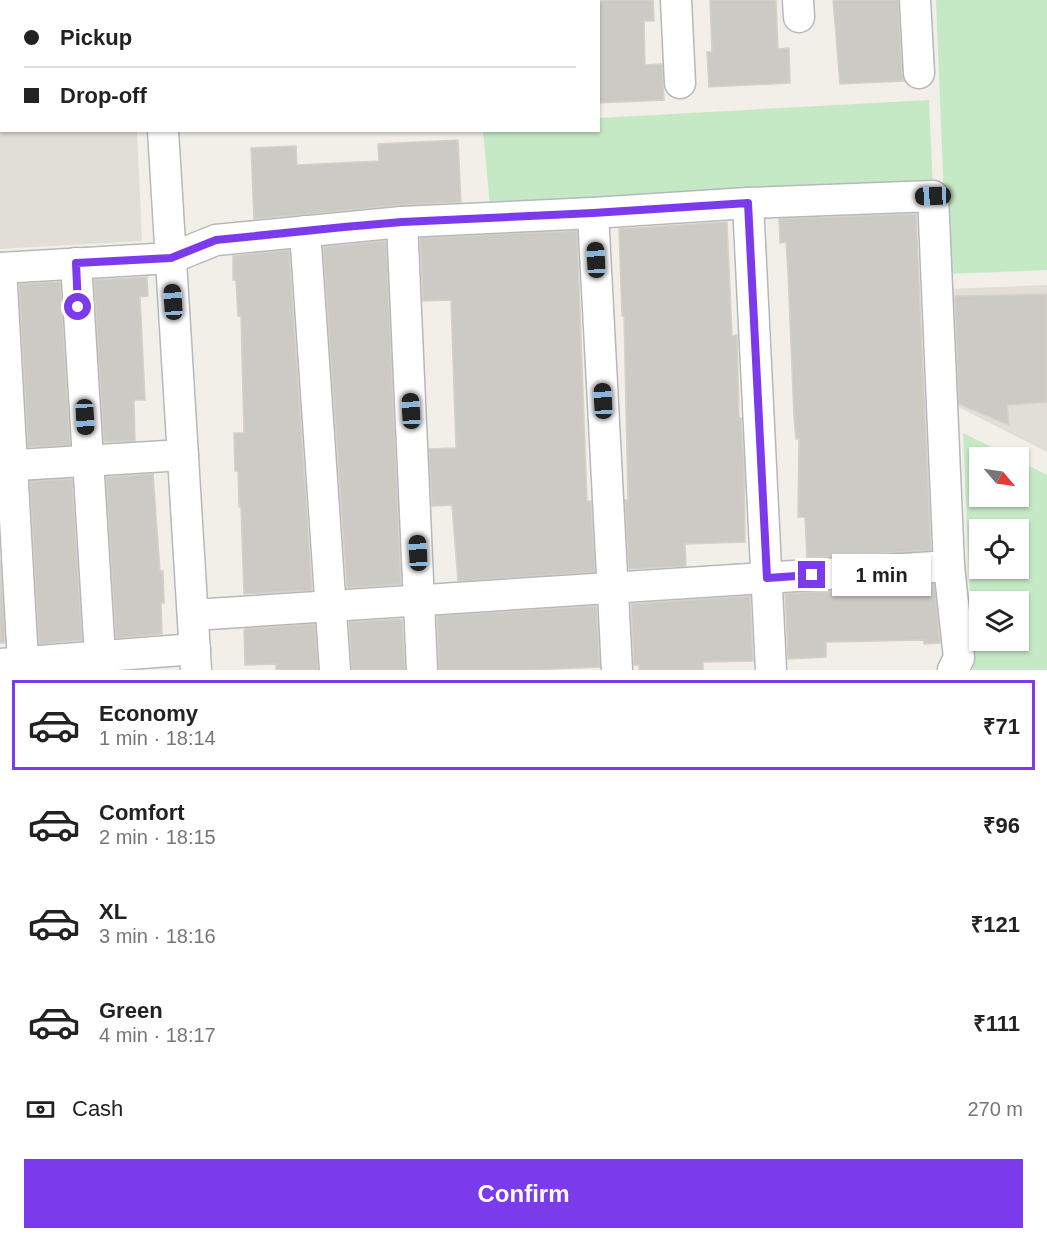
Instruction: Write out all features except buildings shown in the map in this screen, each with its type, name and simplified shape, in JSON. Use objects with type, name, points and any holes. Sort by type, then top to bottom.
[{"type":"street","points":[[675,0],[680,83]]},
{"type":"street","points":[[915,0],[920,73]]},
{"type":"street","points":[[163,132],[171,258],[183,455],[193,615],[195,659],[99,656],[12,663],[1,268],[171,258],[216,240],[402,222],[748,203],[933,196],[949,566],[959,658],[953,670]]},
{"type":"street","points":[[748,203],[771,670]]},
{"type":"street","points":[[593,213],[617,670]]},
{"type":"street","points":[[402,222],[422,670]]},
{"type":"street","points":[[305,231],[335,670]]},
{"type":"street","points":[[76,263],[99,656]]},
{"type":"street","points":[[6,465],[183,455]]},
{"type":"street","points":[[193,615],[949,566]]},
{"type":"shaded area","points":[[0,132],[137,132],[142,241],[0,249]]},
{"type":"shaded area","points":[[1047,285],[1047,452],[954,405],[949,289]]},
{"type":"green space","points":[[936,0],[1047,0],[1047,270],[947,274]]},
{"type":"green space","points":[[929,100],[933,189],[492,227],[483,132],[600,132],[600,118]]},
{"type":"green space","points":[[963,433],[992,447],[969,447],[969,507],[1029,507],[1029,466],[1047,475],[1047,670],[973,670],[972,651],[1029,651],[1029,591],[970,591],[969,579],[1029,579],[1029,519],[969,519],[969,575]]},
{"type":"route","points":[[78,307],[76,263],[171,258],[216,240],[402,222],[748,203],[767,578],[812,575]]}]
